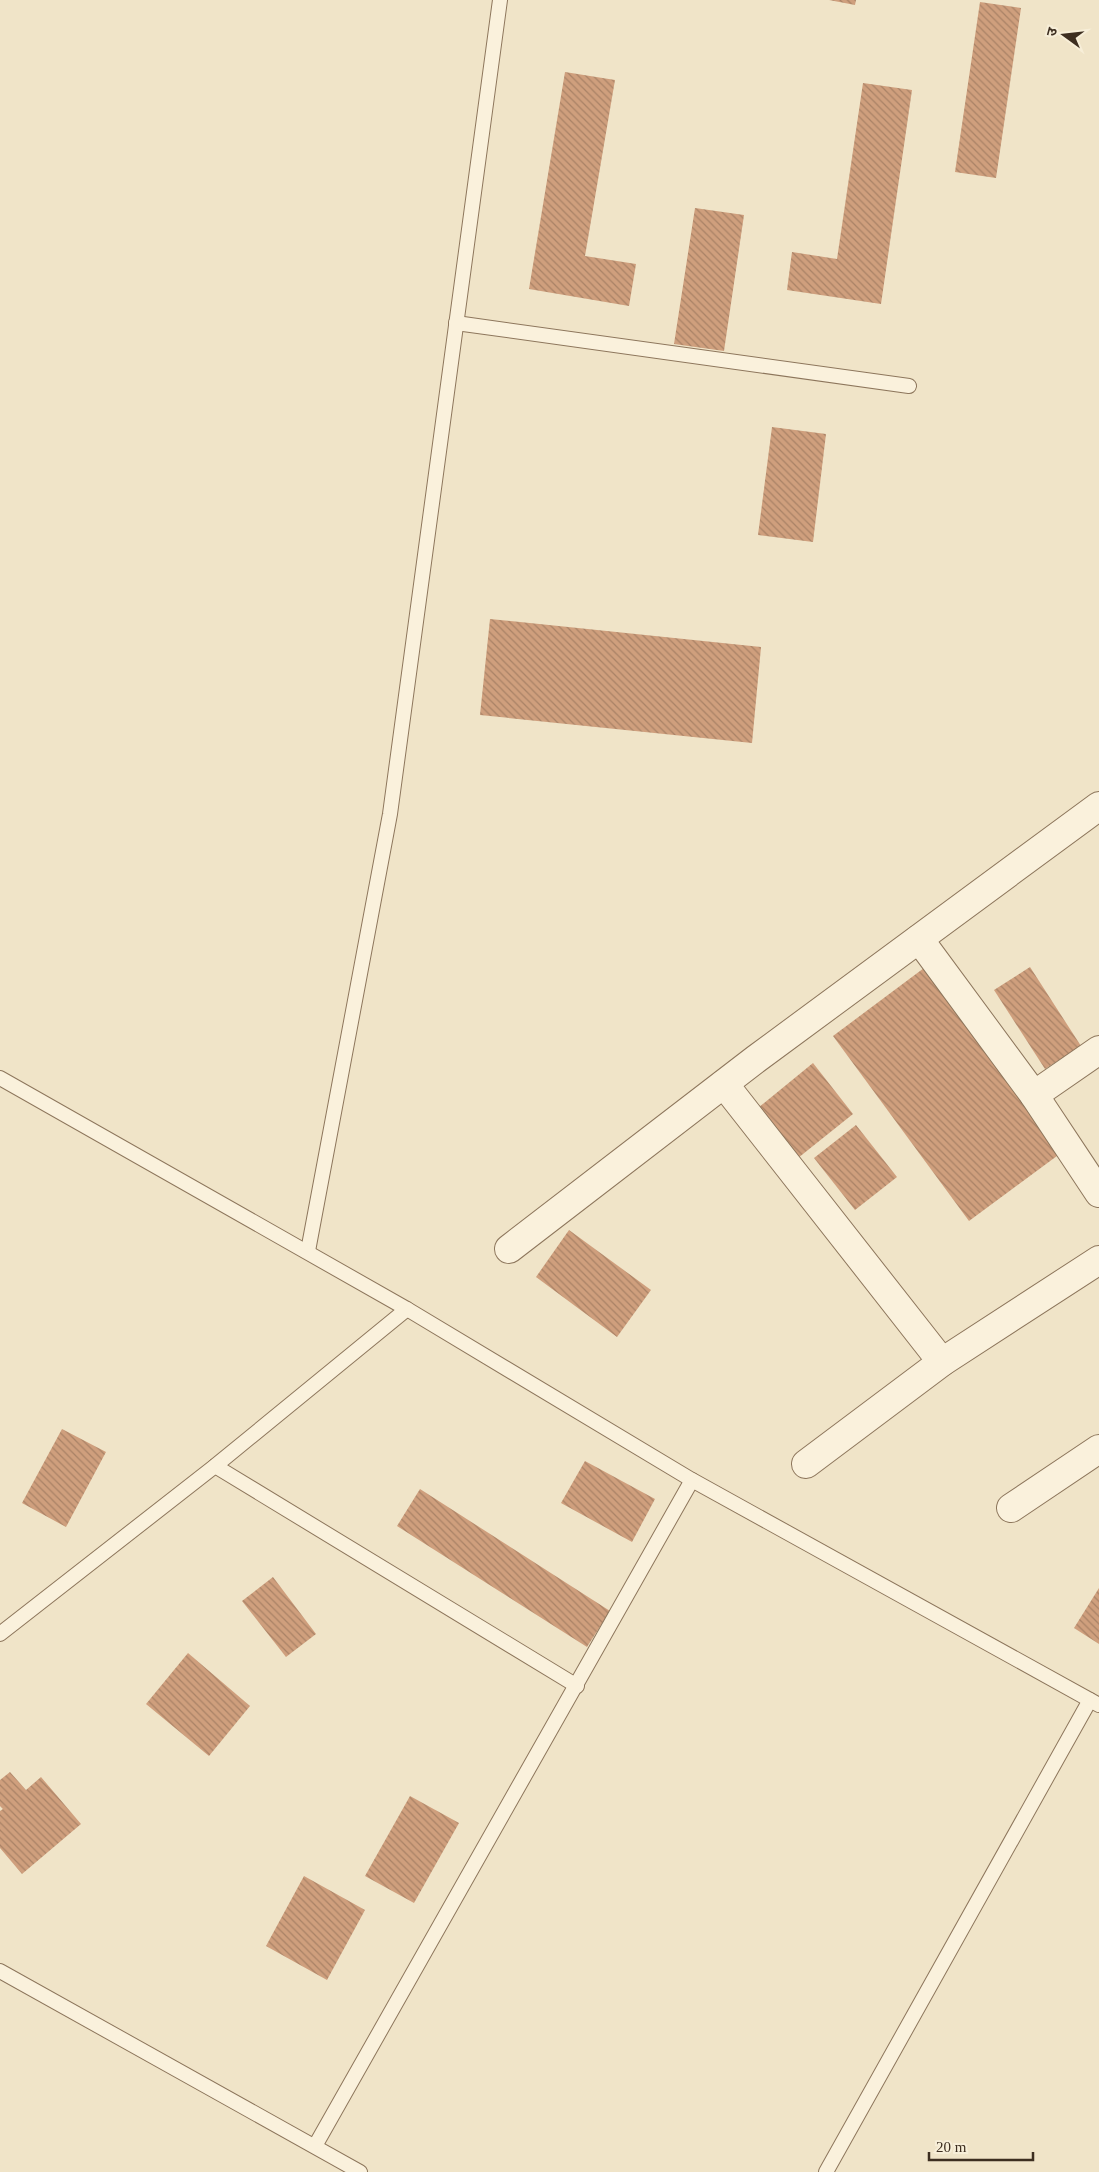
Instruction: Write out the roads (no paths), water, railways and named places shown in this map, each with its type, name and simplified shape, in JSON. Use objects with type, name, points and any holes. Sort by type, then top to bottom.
[{"type":"street","points":[[509,1249],[724,1084],[1099,806]]},
{"type":"street","points":[[919,939],[1034,1094],[1099,1193]]},
{"type":"street","points":[[1034,1094],[1099,1050]]},
{"type":"street","points":[[724,1084],[942,1362]]},
{"type":"street","points":[[806,1464],[942,1362],[1099,1260]]},
{"type":"street","points":[[1011,1508],[1099,1449]]},
{"type":"lane","points":[[308,1251],[390,814],[500,0]]},
{"type":"lane","points":[[456,323],[909,386]]},
{"type":"lane","points":[[0,1078],[99,1136],[407,1308],[692,1480],[1095,1703],[826,2172]]},
{"type":"lane","points":[[0,1634],[215,1466],[407,1308]]},
{"type":"lane","points":[[215,1466],[577,1686]]},
{"type":"lane","points":[[315,2146],[692,1480]]},
{"type":"lane","points":[[0,1971],[360,2172]]}]
